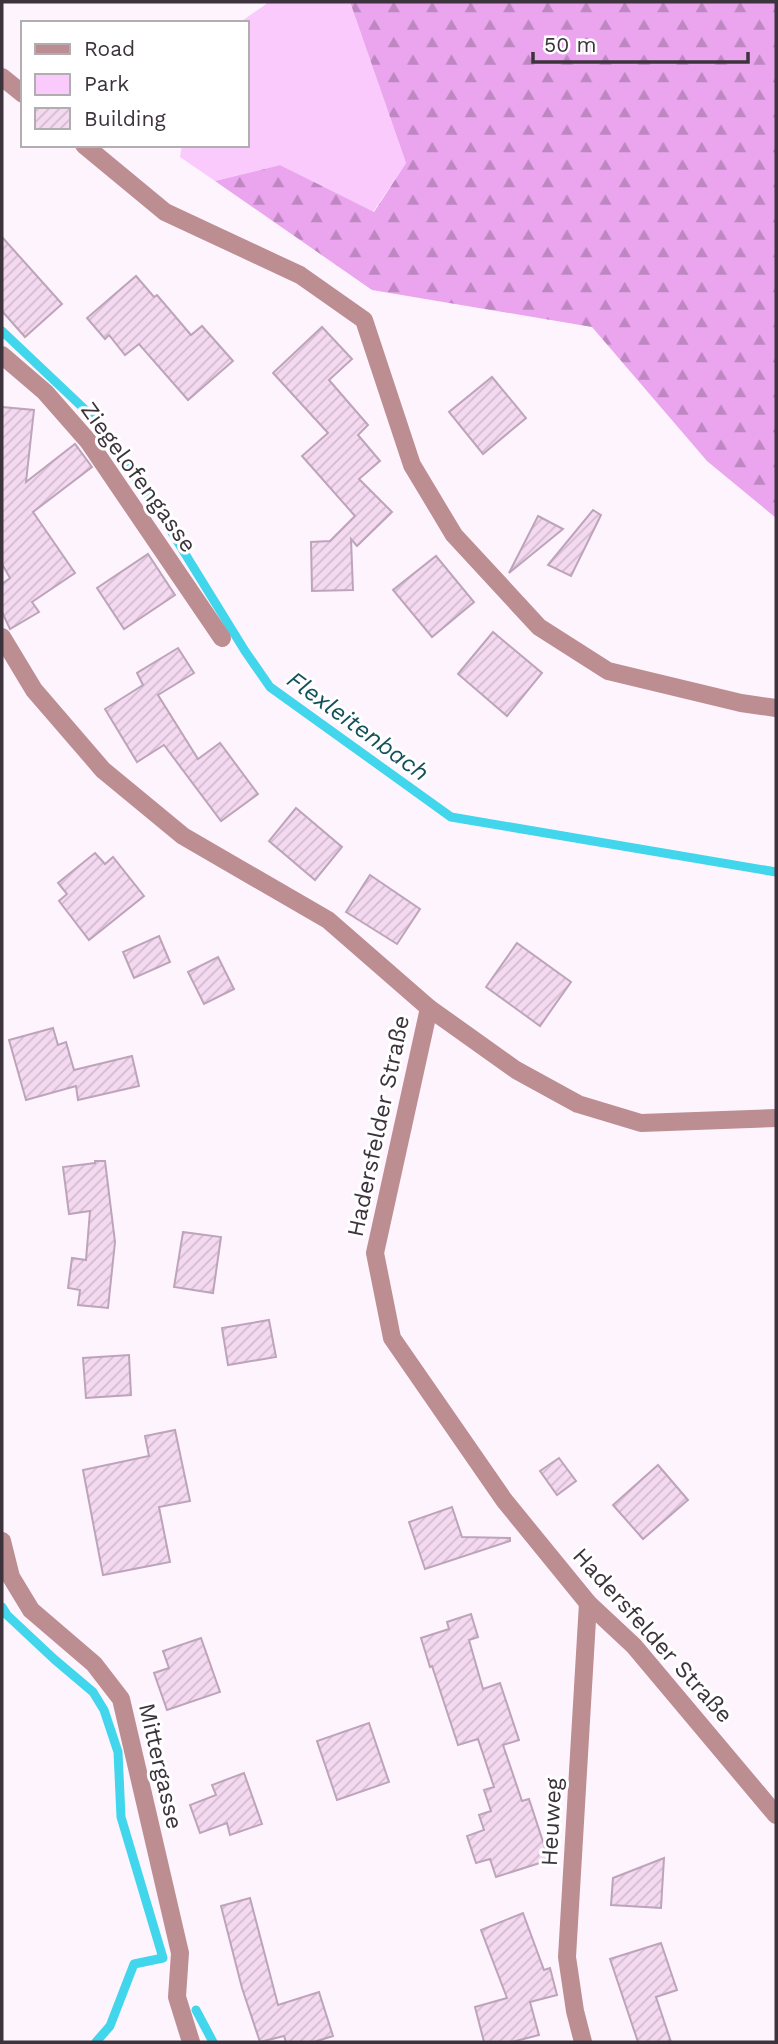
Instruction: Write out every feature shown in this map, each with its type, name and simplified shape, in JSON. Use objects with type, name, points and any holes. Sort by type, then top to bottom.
[{"type":"street","points":[[2,77],[21,92]]},
{"type":"street","points":[[86,147],[165,212],[300,275],[364,320],[412,465],[454,535],[539,627],[608,671],[741,703],[776,708]]},
{"type":"street","name":"Ziegelofengasse","points":[[2,355],[45,392],[88,441],[222,638]]},
{"type":"street","name":"Hadersfelder Straße","points":[[2,637],[34,690],[103,770],[183,836],[328,920],[429,1008],[375,1253],[392,1338],[504,1500],[589,1603],[635,1646],[776,1815]]},
{"type":"street","points":[[429,1008],[516,1070],[578,1104],[641,1123],[776,1118]]},
{"type":"street","name":"Mittergasse","points":[[2,1541],[11,1577],[31,1610],[94,1664],[121,1699],[180,1953],[177,1997],[191,2042]]},
{"type":"street","name":"Heuweg","points":[[583,2042],[575,2011],[567,1957],[589,1603]]},
{"type":"green space","points":[[269,2],[350,2],[406,163],[373,212],[280,165],[215,181],[180,157],[182,147],[248,147],[248,21],[242,21]]},
{"type":"green space","points":[[350,2],[776,2],[776,518],[707,461],[592,327],[372,290],[215,181],[280,165],[374,212],[406,163]]},
{"type":"building","points":[[2,237],[62,304],[25,337],[2,311]]},
{"type":"building","points":[[136,276],[154,297],[157,295],[191,335],[202,326],[233,361],[188,400],[139,344],[125,355],[109,335],[105,339],[87,318]]},
{"type":"building","points":[[322,327],[352,359],[329,380],[368,425],[358,435],[380,461],[359,479],[392,512],[357,546],[351,539],[353,590],[312,591],[311,542],[330,541],[355,516],[302,456],[328,433],[273,373]]},
{"type":"building","points":[[492,377],[526,418],[483,454],[449,412]]},
{"type":"building","points":[[2,407],[34,410],[26,482],[75,444],[92,467],[33,512],[75,573],[32,602],[39,612],[10,629],[2,612],[2,584],[10,578],[2,564]]},
{"type":"building","points":[[593,510],[601,515],[571,576],[548,565]]},
{"type":"building","points":[[538,516],[563,529],[509,573]]},
{"type":"building","points":[[148,554],[175,595],[124,629],[97,588]]},
{"type":"building","points":[[436,556],[474,602],[432,637],[393,590]]},
{"type":"building","points":[[493,632],[542,673],[507,716],[458,674]]},
{"type":"building","points":[[178,648],[194,673],[158,695],[198,759],[220,743],[258,794],[221,821],[164,745],[137,762],[105,709],[143,685],[137,673]]},
{"type":"building","points":[[296,808],[342,847],[315,880],[269,841]]},
{"type":"building","points":[[95,853],[105,864],[113,857],[144,896],[89,940],[59,901],[67,894],[58,883]]},
{"type":"building","points":[[370,875],[420,909],[397,944],[346,912]]},
{"type":"building","points":[[159,936],[170,962],[134,978],[123,952]]},
{"type":"building","points":[[517,943],[571,982],[540,1026],[486,987]]},
{"type":"building","points":[[218,957],[234,989],[204,1004],[188,972]]},
{"type":"building","points":[[53,1028],[58,1045],[66,1042],[74,1070],[132,1056],[139,1086],[78,1100],[76,1086],[26,1100],[9,1040]]},
{"type":"building","points":[[105,1161],[115,1242],[108,1308],[78,1305],[80,1290],[68,1288],[72,1258],[86,1260],[90,1211],[69,1214],[63,1167]]},
{"type":"building","points":[[183,1232],[221,1237],[213,1293],[174,1287]]},
{"type":"building","points":[[269,1320],[276,1357],[228,1365],[222,1328]]},
{"type":"building","points":[[129,1355],[131,1395],[86,1398],[83,1358]]},
{"type":"building","points":[[175,1430],[190,1501],[159,1507],[170,1562],[103,1575],[83,1470],[149,1456],[145,1436]]},
{"type":"building","points":[[559,1458],[576,1481],[557,1495],[540,1471]]},
{"type":"building","points":[[658,1465],[688,1500],[643,1539],[613,1505]]},
{"type":"building","points":[[452,1507],[462,1537],[510,1538],[510,1541],[425,1569],[409,1522]]},
{"type":"building","points":[[471,1614],[478,1637],[469,1640],[483,1689],[500,1683],[519,1740],[503,1745],[522,1801],[529,1799],[549,1860],[496,1877],[490,1859],[476,1863],[467,1836],[484,1830],[479,1815],[491,1811],[484,1790],[494,1787],[478,1739],[458,1745],[421,1638],[449,1629],[447,1622]]},
{"type":"building","points":[[201,1638],[220,1692],[167,1710],[154,1673],[169,1668],[163,1651]]},
{"type":"building","points":[[369,1723],[389,1782],[337,1800],[317,1741]]},
{"type":"building","points":[[244,1773],[262,1824],[230,1835],[227,1823],[200,1833],[190,1805],[216,1795],[212,1785]]},
{"type":"building","points":[[664,1858],[661,1908],[611,1905],[613,1878]]},
{"type":"building","points":[[250,1898],[278,2005],[319,1992],[333,2036],[314,2042],[286,2042],[284,2036],[260,2042],[242,1988],[221,1906]]},
{"type":"building","points":[[523,1913],[544,1970],[550,1968],[557,1995],[530,2002],[539,2035],[512,2042],[484,2042],[475,2007],[507,1998],[481,1930]]},
{"type":"building","points":[[661,1943],[677,1990],[656,1997],[671,2042],[638,2042],[610,1959]]},
{"type":"waterway","name":"Flexleitenbach","points":[[2,331],[96,420],[163,518],[270,687],[451,817],[776,872]]},
{"type":"waterway","points":[[2,1607],[7,1615],[54,1659],[93,1692],[104,1710],[118,1752],[121,1817],[163,1958],[134,1964],[110,2026],[96,2042]]},
{"type":"waterway","points":[[196,2010],[213,2042]]}]
